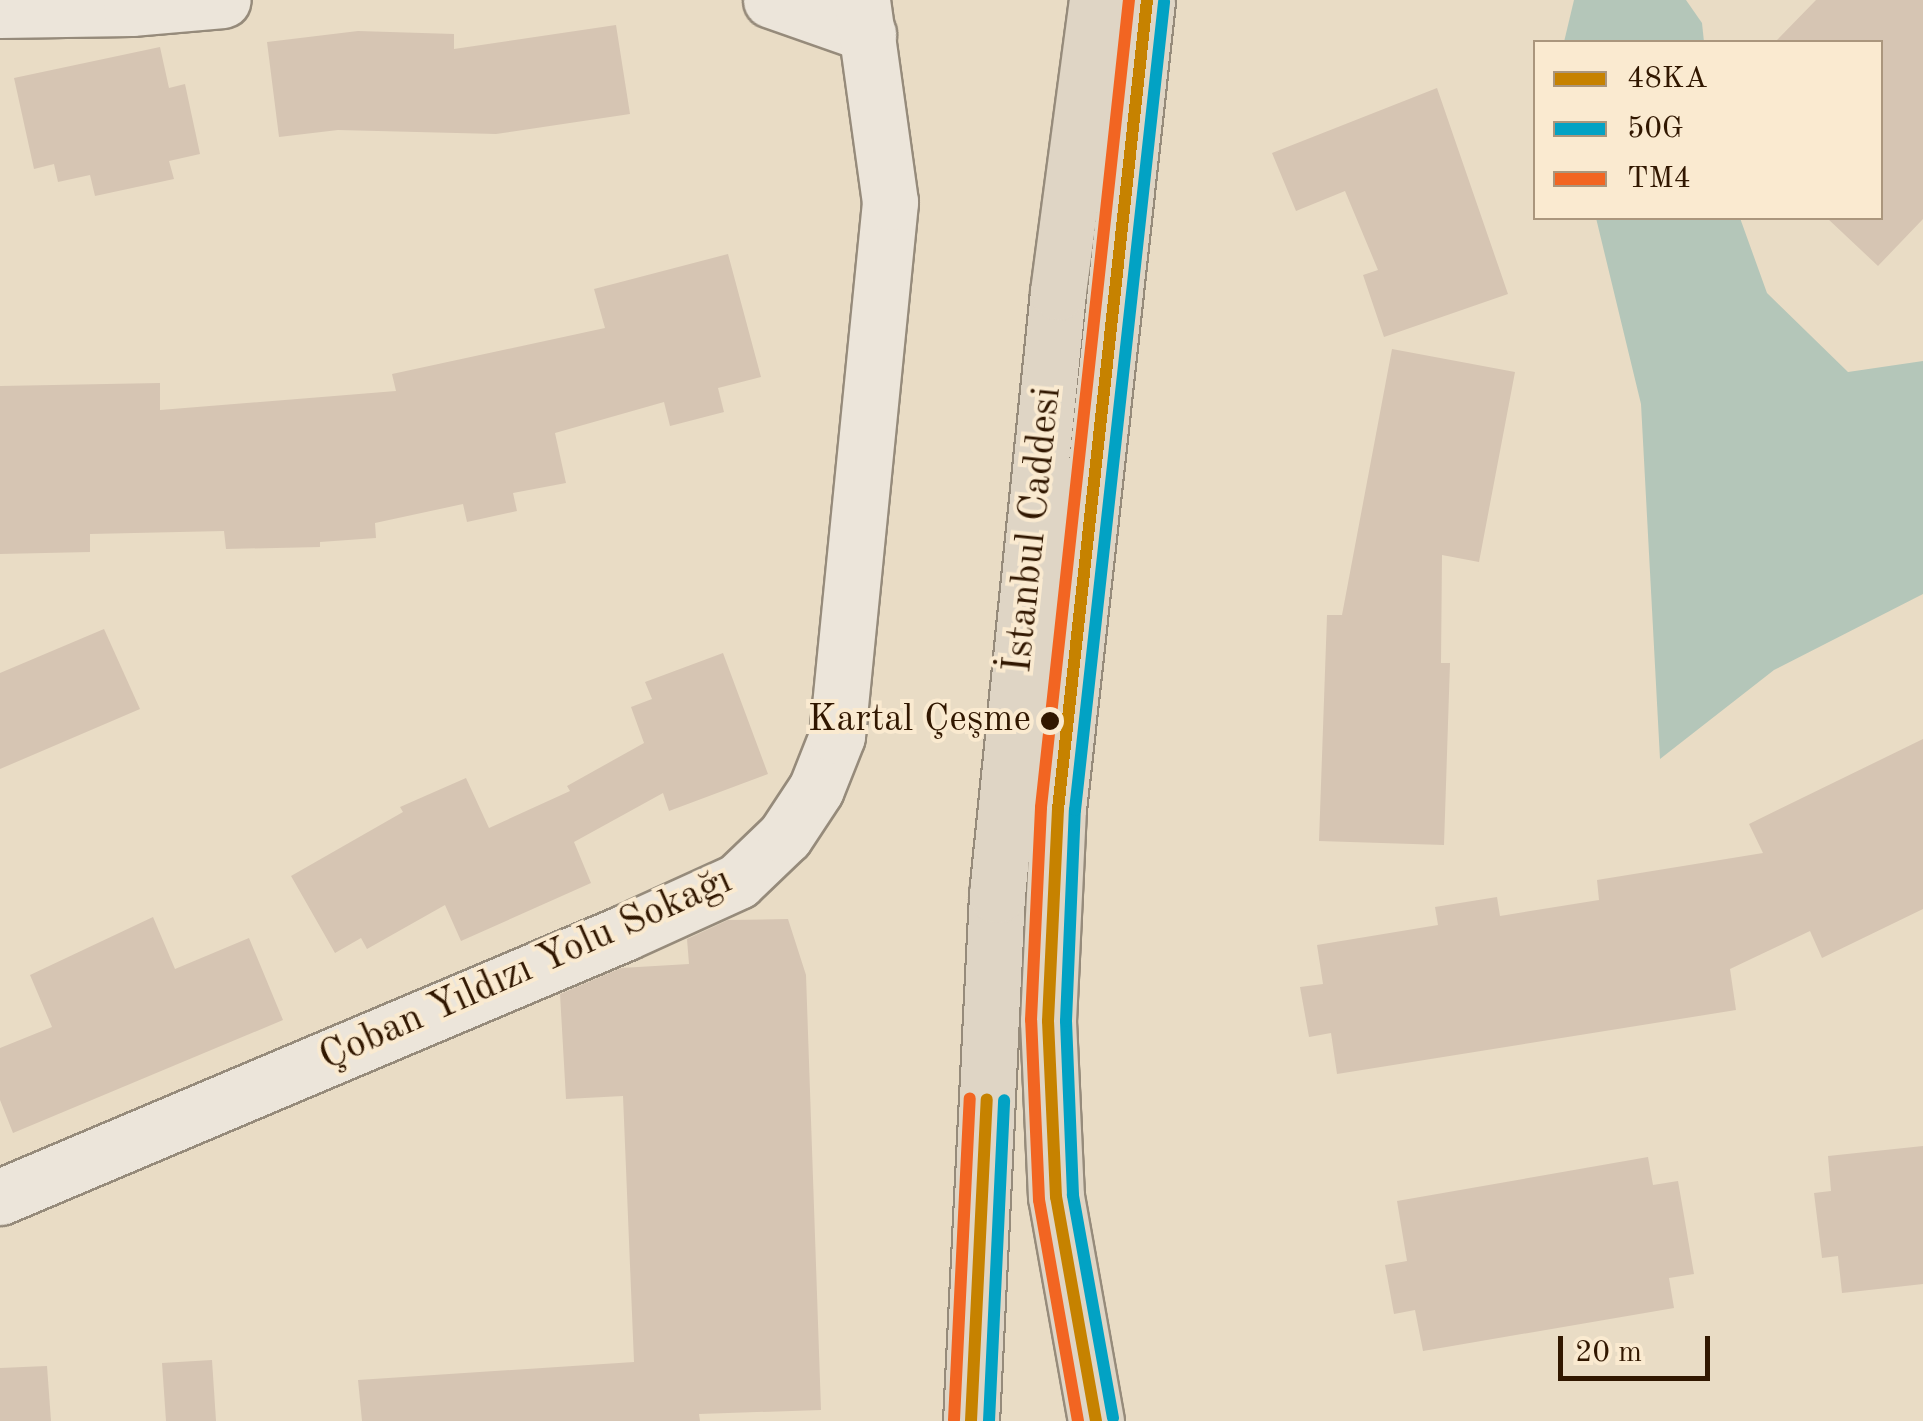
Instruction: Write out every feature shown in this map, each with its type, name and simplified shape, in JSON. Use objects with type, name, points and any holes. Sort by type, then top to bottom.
[{"type":"main road","name":"İstanbul Caddesi","points":[[971,1421],[999,879],[1058,292],[1097,0]]},
{"type":"main road","name":"İstanbul Caddesi","points":[[1096,1421],[1056,1197],[1048,1020],[1058,809],[1147,0]]},
{"type":"main road","points":[[982,1211],[1056,1197]]},
{"type":"street","points":[[0,10],[132,8],[223,0]]},
{"type":"street","name":"Çoban Yıldızı Yolu Sokağı","points":[[0,1198],[624,934],[738,881],[785,836],[816,789],[837,736],[890,202],[865,17],[771,0]]},
{"type":"shaded area","points":[[1574,0],[1686,0],[1702,23],[1704,40],[1564,40]]},
{"type":"shaded area","points":[[1596,220],[1741,220],[1767,293],[1848,372],[1923,361],[1923,594],[1774,670],[1660,759],[1641,404]]},
{"type":"building","points":[[1816,0],[1923,0],[1923,219],[1878,266],[1829,220],[1883,220],[1883,40],[1777,40]]},
{"type":"building","points":[[616,25],[630,114],[496,134],[338,130],[279,137],[267,42],[358,31],[454,34],[454,49]]},
{"type":"building","points":[[160,47],[169,88],[185,84],[200,154],[169,161],[174,179],[95,196],[90,175],[58,182],[54,164],[34,169],[14,78]]},
{"type":"building","points":[[1437,88],[1508,294],[1384,337],[1363,275],[1378,270],[1345,191],[1296,211],[1272,153]]},
{"type":"building","points":[[728,254],[761,377],[718,388],[724,412],[670,426],[664,402],[555,433],[566,483],[513,493],[517,511],[467,522],[463,504],[375,523],[376,538],[320,542],[320,547],[226,549],[224,531],[90,534],[90,552],[0,554],[0,386],[160,383],[160,410],[396,391],[392,374],[605,328],[594,289]]},
{"type":"building","points":[[1392,349],[1515,372],[1479,562],[1442,555],[1441,663],[1450,663],[1444,845],[1319,841],[1327,615],[1342,615]]},
{"type":"building","points":[[104,629],[140,709],[0,769],[0,673]]},
{"type":"building","points":[[723,653],[768,774],[669,811],[663,793],[574,842],[591,883],[461,941],[445,905],[367,949],[361,938],[335,953],[291,876],[403,812],[400,807],[466,778],[489,828],[570,791],[567,786],[644,743],[631,707],[652,699],[645,682]]},
{"type":"building","points":[[1923,739],[1923,909],[1822,958],[1810,931],[1730,969],[1736,1010],[1337,1074],[1331,1033],[1309,1037],[1300,987],[1323,984],[1317,945],[1438,925],[1435,907],[1497,897],[1500,916],[1599,900],[1597,880],[1763,853],[1749,824]]},
{"type":"building","points":[[153,917],[175,969],[249,938],[283,1020],[13,1133],[0,1100],[0,1048],[52,1027],[30,975]]},
{"type":"building","points":[[788,919],[806,975],[821,1410],[699,1414],[700,1421],[362,1421],[358,1380],[634,1362],[623,1096],[566,1099],[560,994],[621,968],[689,964],[687,939],[728,920]]},
{"type":"building","points":[[1923,1146],[1923,1284],[1842,1293],[1838,1256],[1822,1258],[1814,1193],[1831,1191],[1828,1156]]},
{"type":"building","points":[[1648,1157],[1653,1185],[1678,1181],[1694,1274],[1669,1278],[1674,1308],[1423,1351],[1415,1310],[1394,1314],[1385,1265],[1407,1261],[1397,1201]]},
{"type":"building","points":[[212,1360],[216,1421],[166,1421],[162,1363]]},
{"type":"building","points":[[47,1366],[51,1421],[0,1421],[0,1368]]},
{"type":"transit line","name":"TM4","points":[[1078,1421],[1039,1200],[1031,1020],[1041,807],[1129,0]]},
{"type":"transit line","name":"48KA","points":[[1096,1421],[1056,1197],[1048,1021],[1058,809],[1147,0]]},
{"type":"transit line","name":"50G","points":[[1113,1418],[1073,1195],[1066,1021],[1075,810],[1164,2]]},
{"type":"transit line","name":"TM4","points":[[954,1420],[970,1098]]},
{"type":"transit line","name":"48KA","points":[[971,1421],[987,1099]]},
{"type":"transit line","name":"50G","points":[[989,1421],[1004,1100]]},
{"type":"place","name":"Kartal Çeşme","points":[[1050,721]]}]
